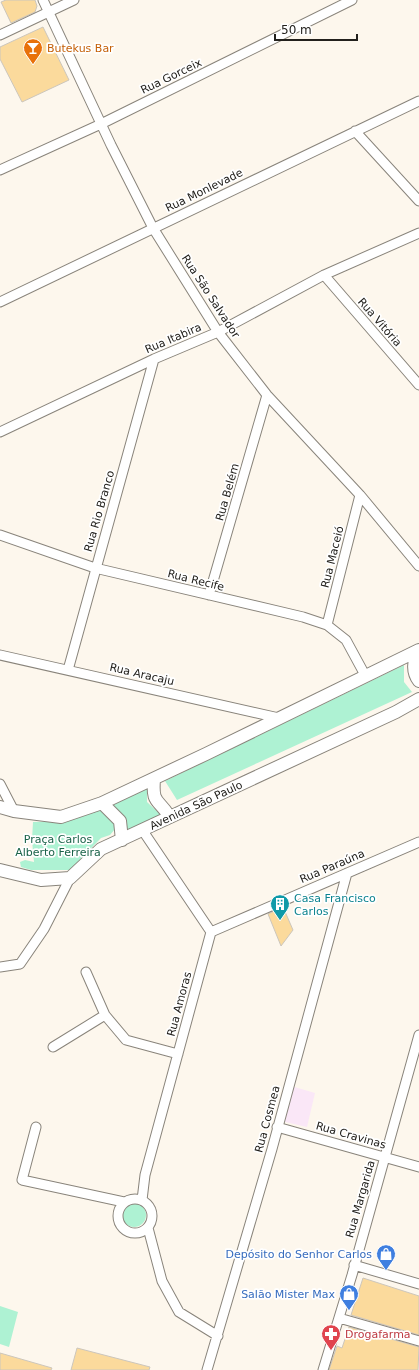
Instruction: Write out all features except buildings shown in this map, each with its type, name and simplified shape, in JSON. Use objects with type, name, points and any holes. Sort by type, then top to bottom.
[{"type":"street","name":"Rua São Salvador","points":[[43,0],[101,124],[153,228],[218,332],[267,395],[360,496],[419,566]]},
{"type":"street","points":[[0,35],[74,0]]},
{"type":"street","name":"Rua Gorceix","points":[[0,170],[101,124],[352,0]]},
{"type":"street","name":"Rua Monlevade","points":[[0,302],[419,101]]},
{"type":"street","points":[[355,131],[419,201]]},
{"type":"street","name":"Rua Itabira","points":[[0,432],[154,359],[218,332],[324,275],[419,233]]},
{"type":"street","name":"Rua Vitória","points":[[324,275],[419,385]]},
{"type":"street","name":"Rua Rio Branco","points":[[68,670],[154,359]]},
{"type":"street","name":"Rua Belém","points":[[209,595],[267,395]]},
{"type":"street","name":"Rua Maceió","points":[[327,625],[360,496]]},
{"type":"street","name":"Rua Recife","points":[[0,535],[95,568],[303,617],[327,625],[346,640],[366,675]]},
{"type":"street","points":[[0,807],[14,811],[61,816],[102,802],[154,779],[419,650]]},
{"type":"street","points":[[419,650],[415,658],[414,669],[419,681]]},
{"type":"street","name":"Rua Aracaju","points":[[0,655],[279,718]]},
{"type":"street","name":"Avenida São Paulo","points":[[0,967],[20,964],[44,929],[70,878],[101,849],[143,831],[169,816],[396,712],[419,699]]},
{"type":"street","points":[[154,779],[153,790],[156,803],[165,810],[169,816]]},
{"type":"street","points":[[0,784],[14,811]]},
{"type":"street","points":[[102,802],[120,821],[122,840]]},
{"type":"street","points":[[143,831],[211,932]]},
{"type":"street","name":"Rua Paraúna","points":[[211,932],[419,842]]},
{"type":"street","points":[[0,870],[41,880],[70,878]]},
{"type":"street","name":"Rua Cosmea","points":[[208,1370],[272,1149],[347,873]]},
{"type":"street","name":"Rua Amoras","points":[[142,1200],[145,1175],[211,932]]},
{"type":"street","points":[[86,972],[105,1015],[126,1040],[178,1054]]},
{"type":"street","points":[[53,1047],[105,1015]]},
{"type":"street","name":"Rua Margarida","points":[[323,1370],[419,1034]]},
{"type":"street","points":[[36,1127],[22,1180],[124,1202],[135,1199],[142,1200],[150,1207],[152,1213],[152,1219],[148,1228],[162,1281],[179,1312],[218,1336]]},
{"type":"street","name":"Rua Cravinas","points":[[277,1127],[419,1167]]},
{"type":"street","points":[[124,1202],[118,1212],[118,1218],[122,1228],[131,1233],[137,1233],[148,1228]]},
{"type":"street","points":[[354,1265],[419,1284]]},
{"type":"street","points":[[339,1318],[419,1341]]},
{"type":"shaded area","points":[[291,1086],[315,1093],[307,1127],[281,1121]]},
{"type":"green space","points":[[404,665],[404,682],[412,692],[177,800],[165,781]]},
{"type":"green space","points":[[147,785],[147,802],[162,816],[129,831],[111,803]]},
{"type":"green space","name":"Praça Carlos Alberto Ferreira","points":[[98,807],[113,819],[115,829],[110,835],[101,838],[70,870],[31,870],[21,867],[20,862],[25,860],[34,862],[32,840],[33,822],[66,818]]},
{"type":"green space","points":[[134,1203],[143,1206],[146,1215],[143,1224],[134,1227],[125,1224],[122,1215],[125,1206]]},
{"type":"green space","points":[[0,1306],[18,1312],[9,1347],[0,1344]]},
{"type":"place","name":"Butekus Bar","points":[[33,65]]},
{"type":"place","name":"Casa Francisco Carlos","points":[[280,921]]},
{"type":"place","name":"Depósito do Senhor Carlos","points":[[386,1271]]},
{"type":"place","name":"Salão Mister Max","points":[[349,1311]]},
{"type":"place","name":"Drogafarma","points":[[331,1351]]}]
